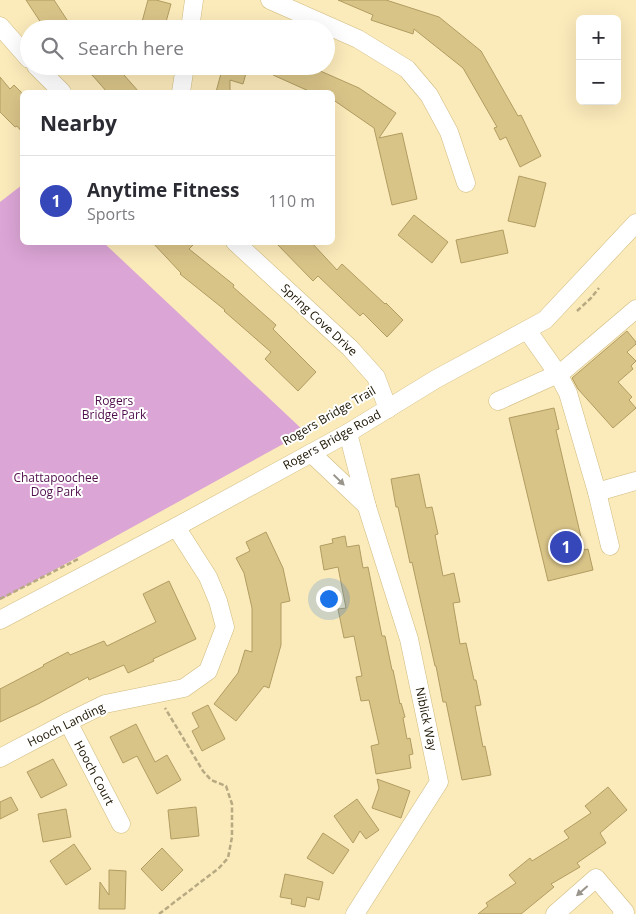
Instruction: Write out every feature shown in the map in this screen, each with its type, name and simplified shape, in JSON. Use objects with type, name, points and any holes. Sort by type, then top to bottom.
[{"type":"street","points":[[191,20],[194,0]]},
{"type":"street","points":[[270,0],[315,20]]},
{"type":"street","points":[[0,26],[20,49]]},
{"type":"street","points":[[335,29],[358,39],[407,69],[429,95],[449,132],[466,183]]},
{"type":"street","points":[[45,75],[60,90]]},
{"type":"street","points":[[181,90],[184,75]]},
{"type":"street","name":"Rogers Bridge Road","points":[[0,620],[348,433],[436,379],[545,320],[636,223]]},
{"type":"street","name":"Spring Cove Drive","points":[[238,245],[350,348],[376,378],[388,409]]},
{"type":"street","points":[[498,401],[562,372],[636,309]]},
{"type":"street","points":[[527,330],[558,374],[568,393],[610,546]]},
{"type":"street","name":"Niblick Way","points":[[348,433],[367,507],[409,639],[439,782],[355,914]]},
{"type":"street","name":"Niblick Way","points":[[311,453],[367,507]]},
{"type":"street","points":[[596,492],[636,480]]},
{"type":"street","name":"Hooch Landing","points":[[0,758],[105,704],[184,688],[208,671],[225,627],[218,601],[208,577],[176,527]]},
{"type":"street","name":"Hooch Court","points":[[68,722],[121,824]]},
{"type":"street","points":[[555,914],[596,878],[625,912],[622,914]]},
{"type":"path","points":[[0,598],[80,558]]},
{"type":"path","points":[[159,914],[220,868],[228,858],[232,837],[232,804],[226,786],[211,780],[203,771],[164,705],[160,693]]},
{"type":"green space","name":"Rogers Bridge Park","points":[[20,187],[20,245],[106,245],[305,432],[0,600],[0,202]]},
{"type":"building","points":[[26,0],[54,0],[67,20],[39,20]]},
{"type":"building","points":[[148,0],[171,4],[167,20],[142,20]]},
{"type":"building","points":[[338,0],[386,0],[439,17],[481,51],[518,116],[521,115],[541,156],[520,167],[506,137],[500,140],[494,128],[497,127],[463,68],[414,29],[413,34],[371,20],[373,15]]},
{"type":"building","points":[[92,75],[124,75],[137,90],[105,90]]},
{"type":"building","points":[[221,75],[246,75],[243,84],[230,80],[230,90],[217,90]]},
{"type":"building","points":[[273,75],[329,75],[359,88],[396,113],[379,138],[402,133],[417,199],[392,205],[374,128],[335,101],[335,90],[307,90]]},
{"type":"building","points":[[0,77],[10,89],[14,85],[20,91],[20,130],[0,112]]},
{"type":"building","points":[[519,176],[546,183],[535,227],[508,221]]},
{"type":"building","points":[[414,215],[448,242],[432,263],[398,235]]},
{"type":"building","points":[[503,230],[508,253],[461,263],[456,240]]},
{"type":"building","points":[[155,245],[193,245],[189,249],[234,285],[233,287],[276,325],[273,329],[316,372],[298,391],[265,359],[271,352],[181,273]]},
{"type":"building","points":[[278,245],[314,245],[337,270],[342,264],[403,320],[387,337],[363,313],[360,316],[318,276],[313,281]]},
{"type":"building","points":[[627,331],[636,344],[627,352],[636,361],[631,366],[633,369],[618,382],[632,397],[629,400],[636,408],[613,428],[578,389],[572,378]]},
{"type":"building","points":[[554,408],[559,429],[556,430],[584,550],[588,549],[593,570],[548,581],[509,418]]},
{"type":"building","points":[[419,474],[426,508],[432,507],[438,534],[435,535],[443,576],[454,573],[460,602],[453,603],[460,644],[466,643],[474,680],[476,680],[481,705],[475,706],[491,775],[462,780],[446,702],[443,702],[412,562],[410,563],[398,507],[396,507],[391,479]]},
{"type":"building","points":[[266,532],[283,568],[290,601],[281,603],[281,645],[269,688],[264,686],[236,721],[214,704],[238,673],[245,650],[252,652],[252,608],[244,573],[236,558],[250,551],[246,542]]},
{"type":"building","points":[[345,536],[347,547],[359,545],[363,568],[368,567],[382,636],[385,636],[400,704],[405,717],[403,718],[407,739],[410,738],[413,754],[409,755],[411,768],[376,774],[371,746],[379,744],[369,700],[361,701],[356,677],[362,676],[354,636],[344,638],[338,609],[346,608],[338,567],[324,570],[320,546],[333,543],[332,539]]},
{"type":"building","points":[[169,581],[196,639],[128,673],[124,665],[89,680],[88,677],[0,722],[0,689],[68,652],[70,655],[104,641],[107,646],[156,622],[143,594]]},
{"type":"building","points":[[208,705],[225,739],[202,751],[192,731],[199,727],[192,713]]},
{"type":"building","points":[[136,724],[155,762],[167,755],[181,780],[157,794],[137,756],[123,763],[110,737]]},
{"type":"building","points":[[53,759],[67,785],[41,798],[27,772]]},
{"type":"building","points":[[377,779],[410,791],[401,818],[372,808],[379,788]]},
{"type":"building","points":[[608,787],[627,810],[600,833],[606,843],[577,863],[580,867],[551,884],[554,887],[521,914],[478,914],[488,906],[486,903],[516,883],[509,875],[530,858],[532,861],[569,838],[564,831],[591,813],[585,806]]},
{"type":"building","points":[[11,797],[18,810],[0,819],[0,802]]},
{"type":"building","points":[[357,799],[379,830],[366,839],[360,831],[353,843],[334,816]]},
{"type":"building","points":[[196,807],[199,836],[171,839],[168,810]]},
{"type":"building","points":[[66,809],[71,837],[43,842],[38,814]]},
{"type":"building","points":[[323,833],[349,850],[333,874],[307,858]]},
{"type":"building","points":[[74,844],[91,869],[66,885],[50,861]]},
{"type":"building","points":[[162,848],[183,870],[162,891],[141,869]]},
{"type":"building","points":[[109,870],[126,871],[125,909],[99,909],[100,882],[109,895]]},
{"type":"building","points":[[285,874],[323,882],[319,900],[307,897],[305,907],[291,904],[292,899],[280,897]]},
{"type":"place","name":"Anytime Fitness","points":[[566,547]]},
{"type":"park label","name":"Chattapoochee Dog Park","points":[[56,485]]}]
